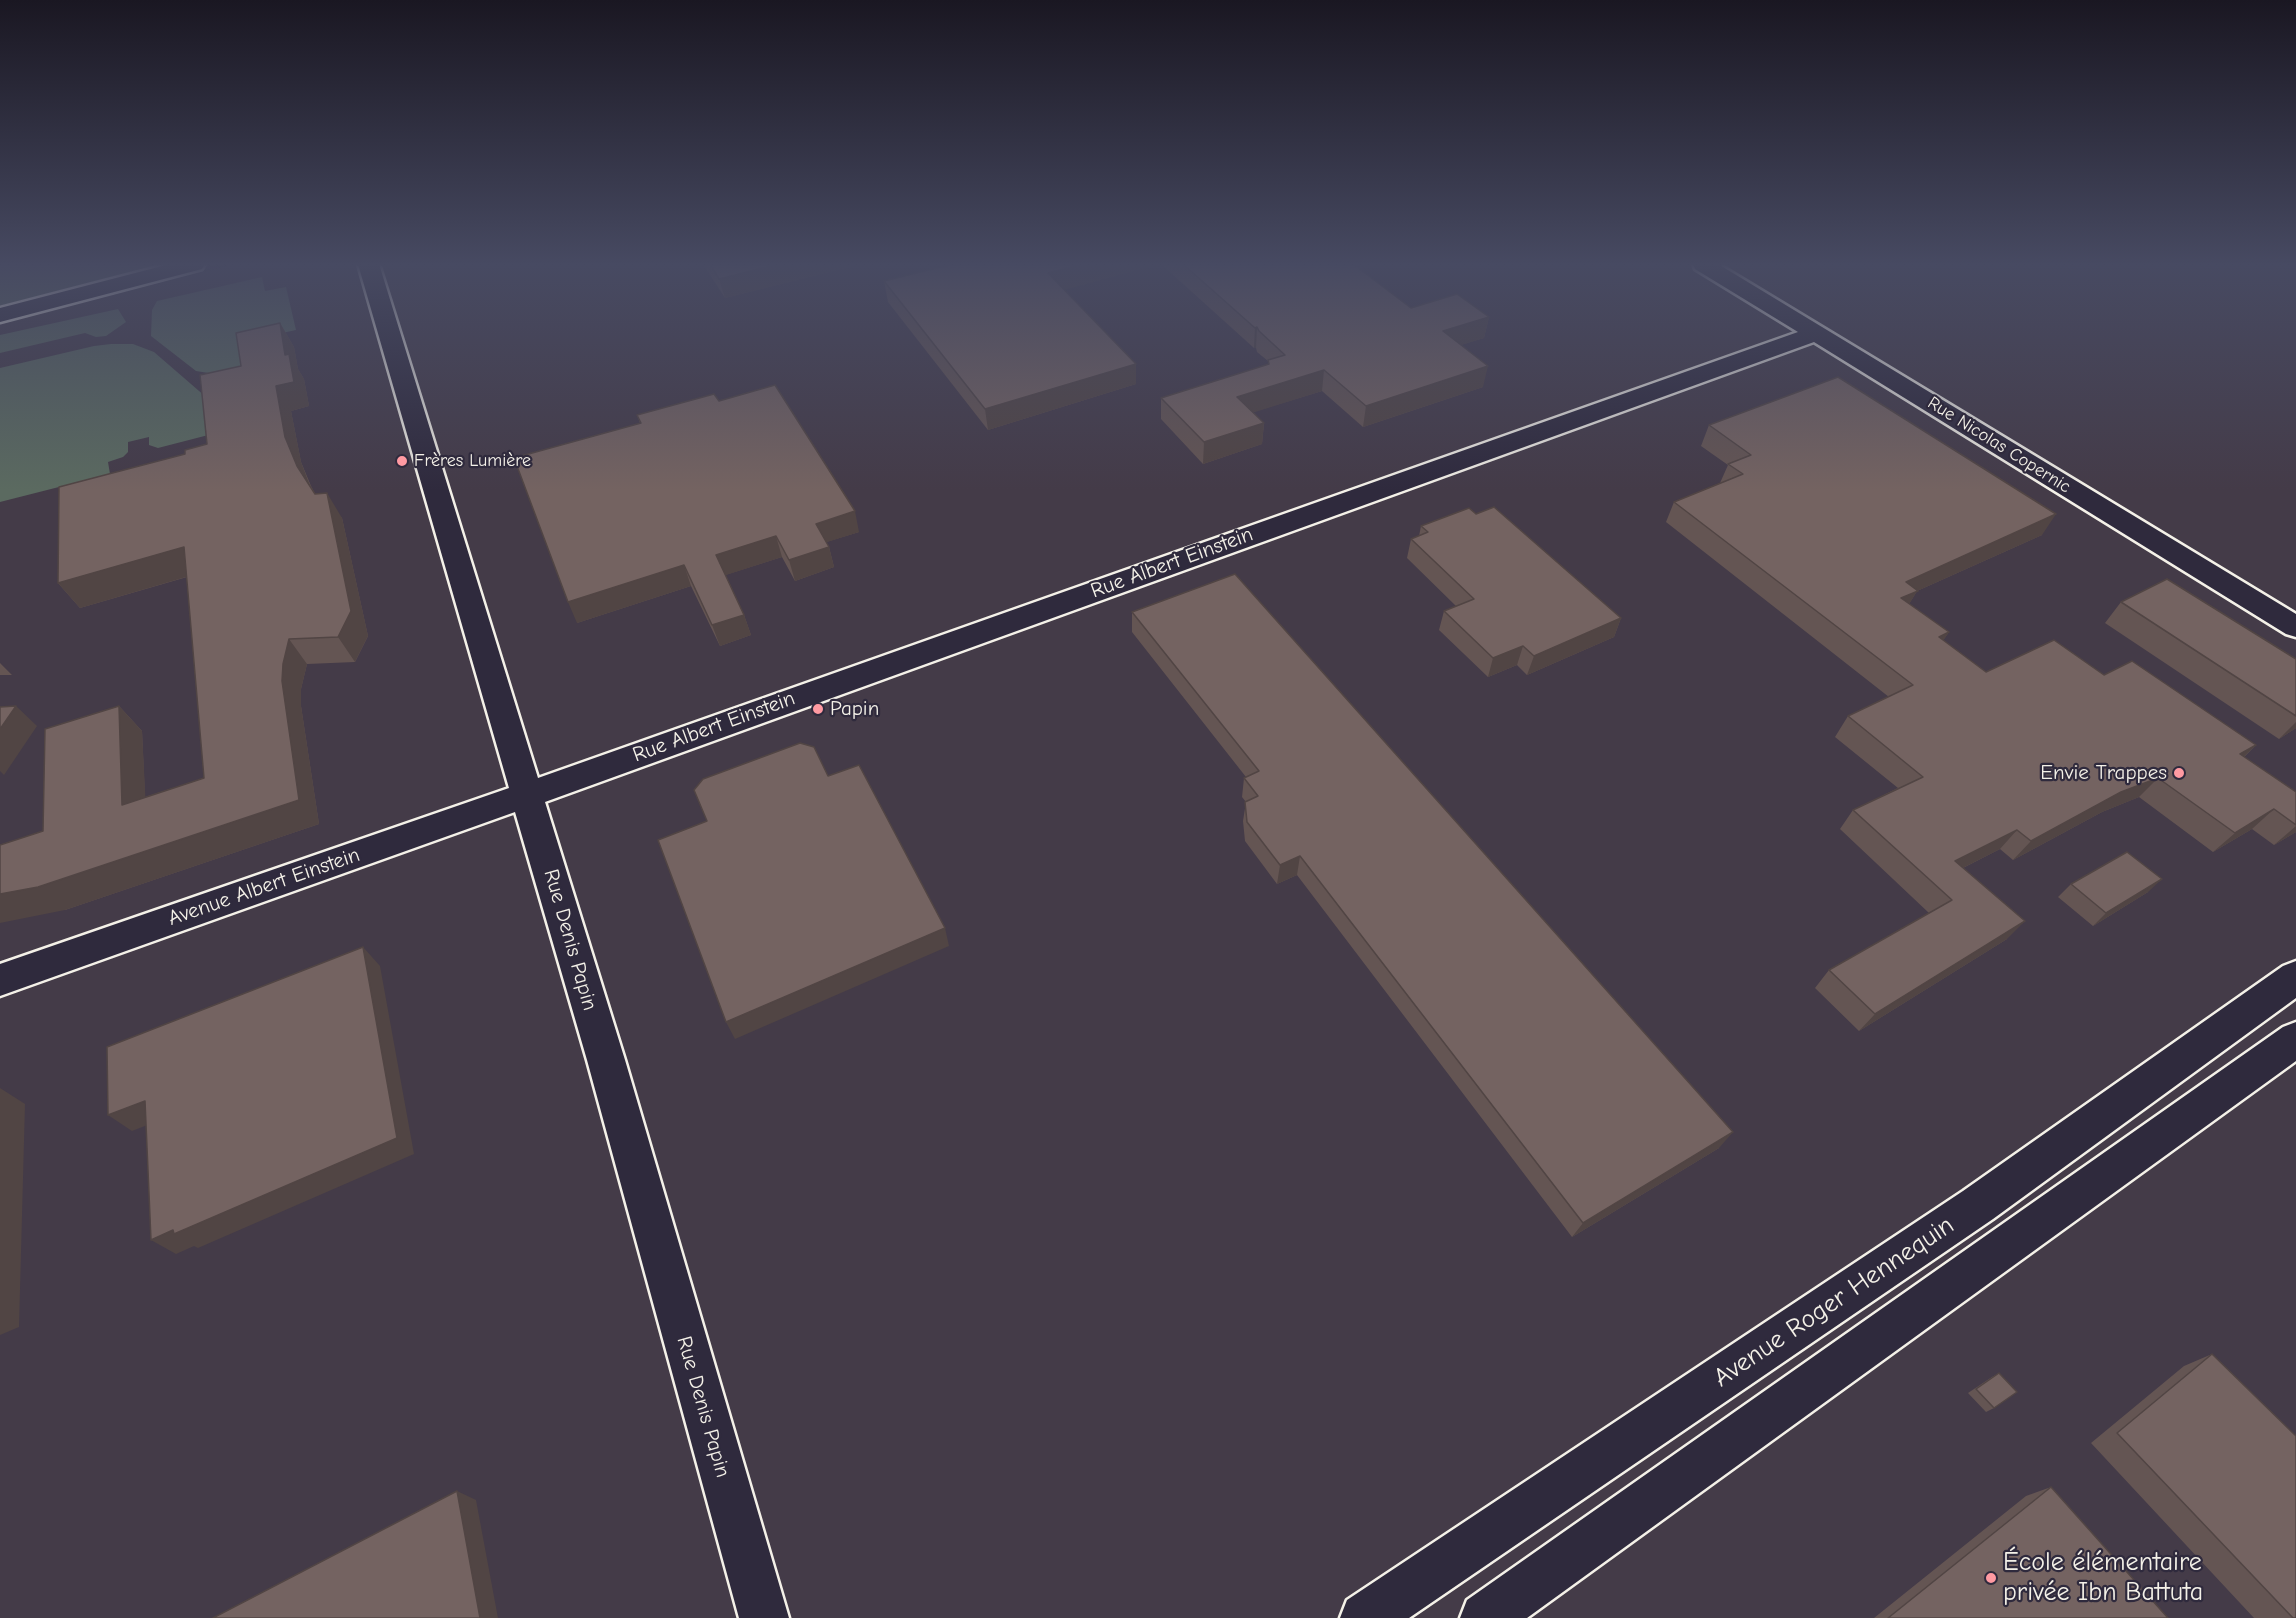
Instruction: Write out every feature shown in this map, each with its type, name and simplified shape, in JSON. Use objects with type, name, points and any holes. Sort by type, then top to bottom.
[{"type":"street","name":"Rue Denis Papin","points":[[391,340],[606,1060],[764,1618]]},
{"type":"street","name":"Rue Albert Einstein","points":[[527,795],[1799,340]]},
{"type":"street","name":"Rue Nicolas Copernic","points":[[1828,340],[2296,627]]},
{"type":"street","name":"Avenue Albert Einstein","points":[[0,980],[527,795]]},
{"type":"street","name":"Avenue Roger Hennequin","points":[[1365,1618],[1978,1205],[2296,977]]},
{"type":"street","points":[[1485,1618],[2296,1039]]},
{"type":"shaded area","points":[[0,340],[2296,340],[2296,1618],[0,1618]]},
{"type":"green space","points":[[0,340],[57,340],[0,353]]},
{"type":"green space","points":[[156,340],[252,340],[241,342],[244,371],[221,375],[196,371]]},
{"type":"green space","points":[[111,344],[133,344],[154,352],[206,397],[220,432],[158,448],[149,445],[149,437],[128,442],[128,452],[123,457],[108,462],[110,474],[0,502],[0,368]]},
{"type":"building","points":[[237,340],[283,340],[285,355],[289,354],[294,382],[276,386],[285,437],[297,466],[315,494],[327,493],[351,611],[338,637],[289,639],[283,664],[282,681],[299,800],[38,887],[0,894],[0,845],[43,831],[45,729],[119,706],[122,805],[204,778],[184,547],[58,583],[59,487],[185,454],[185,450],[207,444],[200,375],[241,366]]},
{"type":"building","points":[[930,340],[1112,340],[1136,364],[985,409]]},
{"type":"building","points":[[1268,340],[1454,340],[1488,366],[1366,406],[1324,370],[1237,397],[1264,423],[1204,442],[1161,398],[1269,364],[1268,360],[1285,355]]},
{"type":"building","points":[[1838,377],[2056,514],[1906,582],[1918,591],[1901,598],[1949,632],[1939,637],[1986,672],[2054,640],[2104,675],[2132,661],[2256,745],[2240,754],[2296,792],[2296,825],[2274,809],[2235,833],[2158,778],[2121,792],[2031,841],[2017,830],[1955,861],[2025,921],[1875,1014],[1829,970],[1952,900],[1853,810],[1923,777],[1848,716],[1913,685],[1674,502],[1743,474],[1728,464],[1751,455],[1709,425]]},
{"type":"building","points":[[775,385],[855,511],[816,524],[829,547],[789,560],[776,536],[716,555],[744,615],[712,625],[684,565],[568,602],[514,458],[641,423],[637,415],[714,394],[719,401]]},
{"type":"building","points":[[1494,507],[1621,618],[1534,656],[1523,646],[1493,658],[1444,611],[1474,599],[1411,539],[1428,532],[1421,526],[1469,508],[1476,514]]},
{"type":"building","points":[[1235,574],[1733,1132],[1583,1223],[1300,856],[1280,865],[1247,822],[1245,802],[1258,796],[1244,778],[1259,771],[1132,612]]},
{"type":"building","points":[[2167,579],[2296,659],[2296,716],[2121,602]]},
{"type":"building","points":[[16,706],[0,729],[0,707]]},
{"type":"building","points":[[800,743],[814,747],[828,776],[859,765],[945,928],[726,1022],[658,840],[707,821],[694,790],[703,779]]},
{"type":"building","points":[[2127,852],[2162,879],[2106,913],[2071,884]]},
{"type":"building","points":[[363,947],[397,1138],[174,1234],[173,1230],[151,1240],[145,1101],[108,1115],[107,1047]]},
{"type":"building","points":[[2212,1354],[2296,1436],[2296,1618],[2293,1618],[2117,1433]]},
{"type":"building","points":[[1999,1373],[2017,1392],[1994,1408],[1976,1389]]},
{"type":"building","points":[[2051,1487],[2168,1618],[1888,1618]]},
{"type":"building","points":[[457,1491],[480,1618],[213,1618]]},
{"type":"place","name":"Frères Lumière","points":[[402,461]]},
{"type":"place","name":"Papin","points":[[818,709]]},
{"type":"place","name":"Envie Trappes","points":[[2179,773]]},
{"type":"place","name":"École élémentaire privée Ibn Battuta","points":[[1991,1578]]}]
